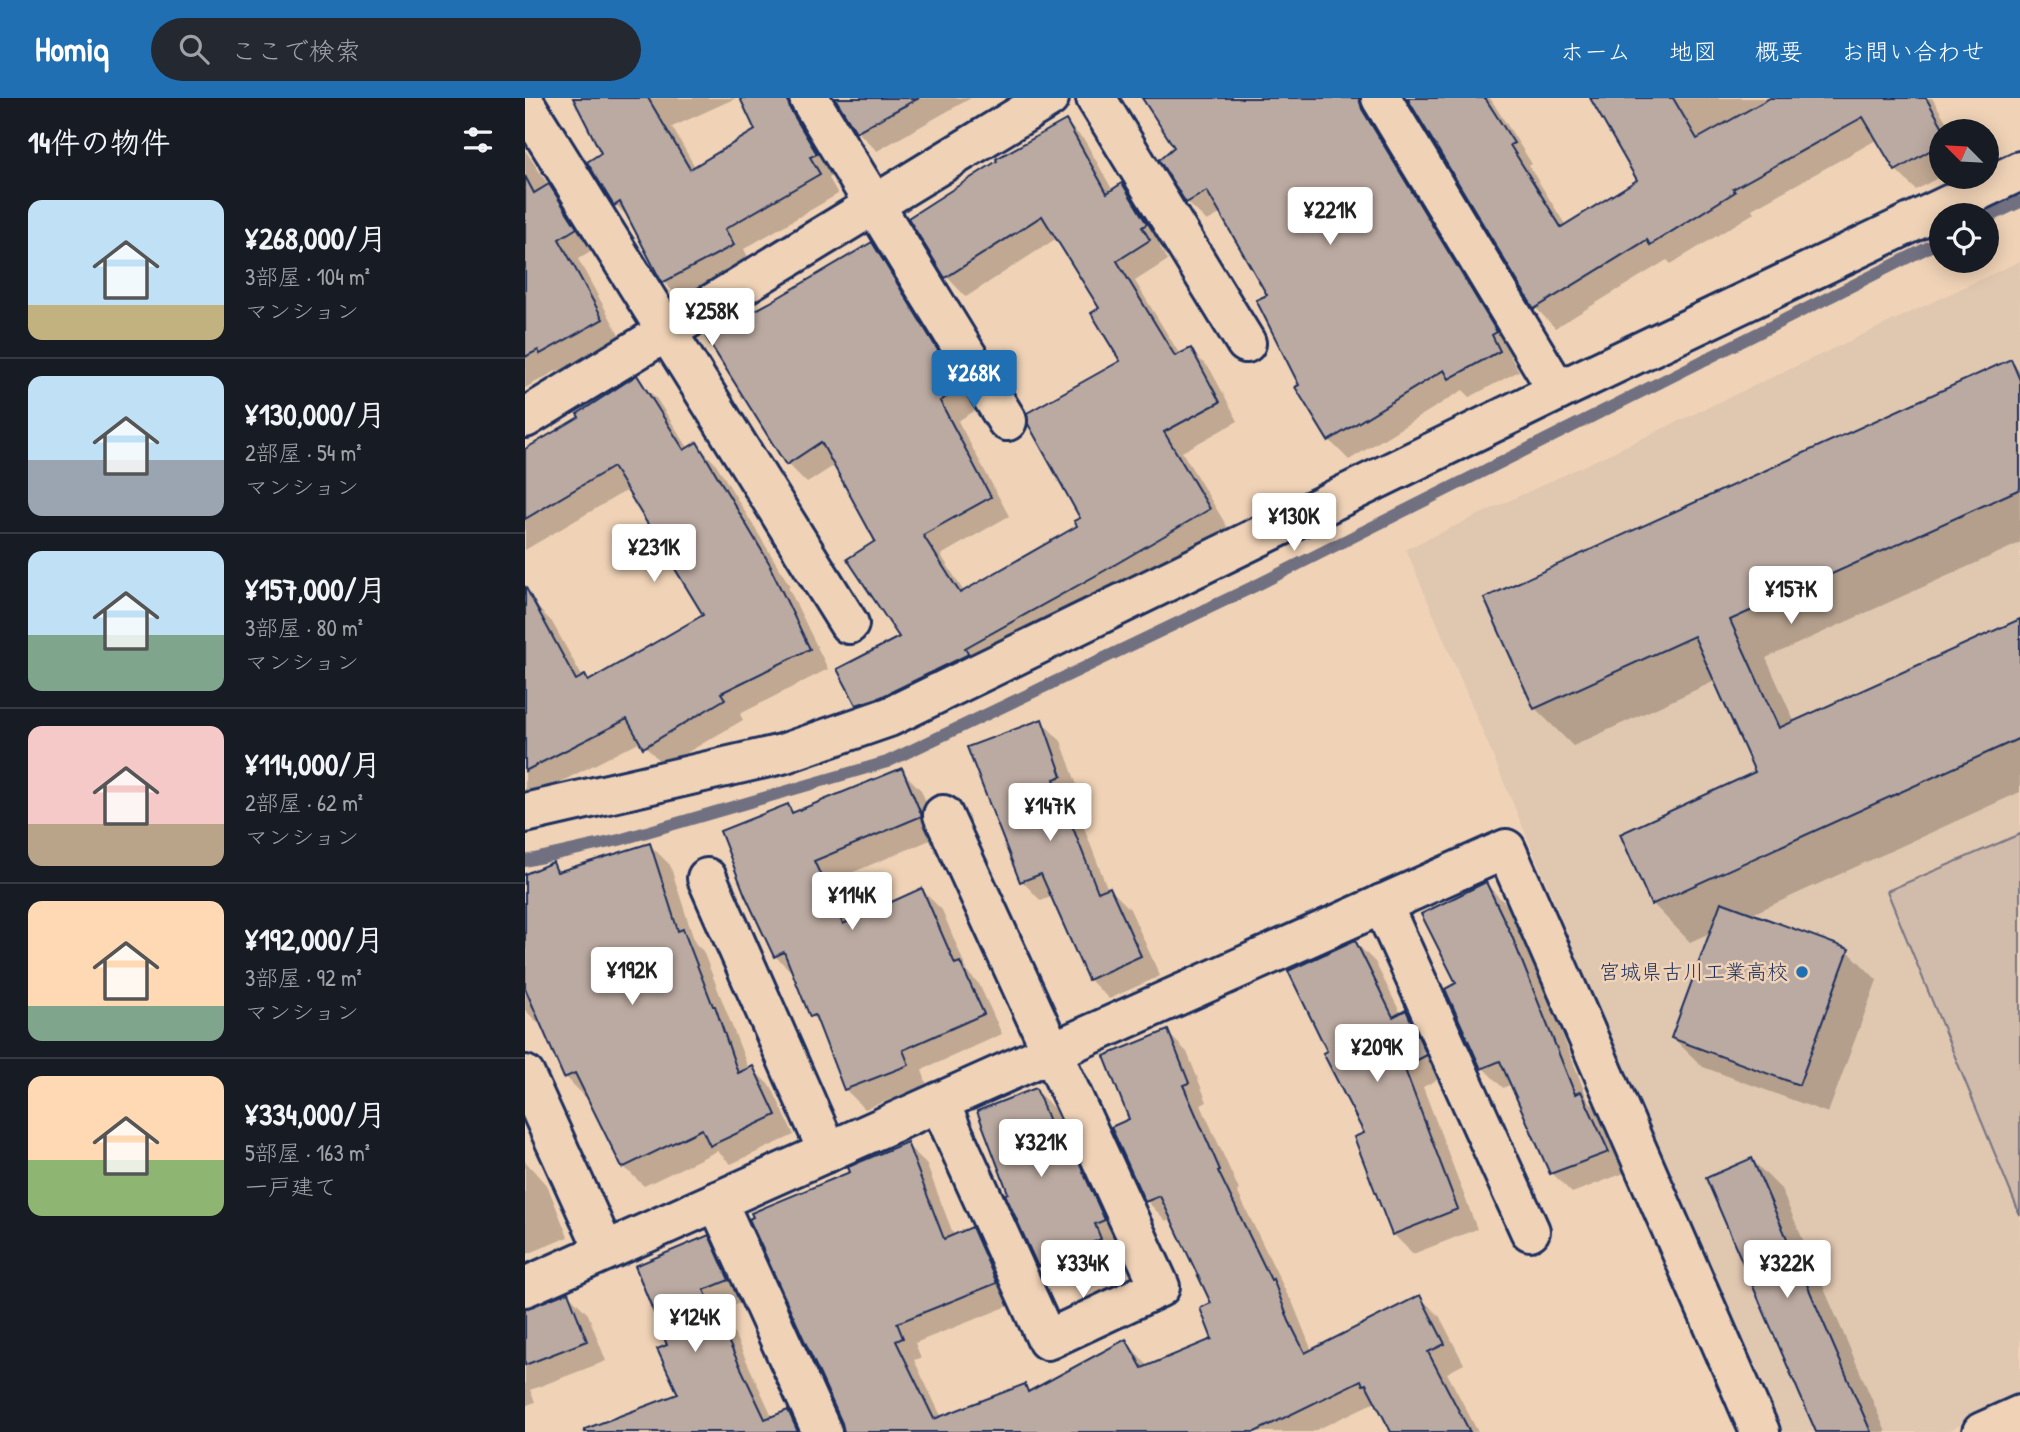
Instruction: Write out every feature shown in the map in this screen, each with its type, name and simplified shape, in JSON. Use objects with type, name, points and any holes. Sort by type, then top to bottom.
[{"type":"street","points":[[809,98],[1007,421]]},
{"type":"street","points":[[525,418],[1049,98]]},
{"type":"street","points":[[1096,98],[1246,343]]},
{"type":"street","points":[[1381,98],[1558,391]]},
{"type":"street","points":[[525,104],[849,624]]},
{"type":"street","points":[[525,813],[782,754],[889,717],[1558,391],[2020,171]]},
{"type":"street","points":[[939,1102],[1047,1339],[1160,1287],[943,815]]},
{"type":"street","points":[[525,1287],[1506,849],[1760,1432]]},
{"type":"street","points":[[707,878],[828,1152]]},
{"type":"street","points":[[1382,904],[1530,1231]]},
{"type":"street","points":[[525,1075],[605,1251]]},
{"type":"street","points":[[717,1201],[822,1432]]},
{"type":"street","points":[[1982,1432],[2020,1415]]},
{"type":"shaded area","name":"宮城県古川工業高校","points":[[2020,261],[2020,1396],[1946,1432],[1777,1432],[1406,549]]},
{"type":"shaded area","points":[[2020,834],[2020,1215],[1887,891]]},
{"type":"building","points":[[573,98],[648,98],[690,169],[755,130],[740,98],[787,98],[790,109],[817,154],[810,157],[820,174],[725,229],[734,245],[662,283],[620,202],[614,206],[587,162],[601,153]]},
{"type":"building","points":[[835,98],[919,98],[856,132]]},
{"type":"building","points":[[1142,98],[1359,98],[1362,109],[1497,332],[1492,335],[1500,351],[1449,379],[1444,370],[1328,441],[1295,387],[1299,385],[1256,300],[1267,295],[1207,191],[1186,203],[1159,160],[1174,147]]},
{"type":"building","points":[[1407,98],[1485,98],[1514,143],[1510,145],[1561,227],[1637,180],[1590,98],[1673,98],[1697,139],[1770,98],[1926,98],[1938,119],[1929,119],[1929,151],[1895,171],[1863,117],[1733,189],[1735,192],[1650,245],[1647,240],[1534,309]]},
{"type":"building","points":[[1066,120],[1107,193],[1122,183],[1147,224],[1142,227],[1150,240],[1117,261],[1175,356],[1191,348],[1220,402],[1164,432],[1210,509],[965,648],[969,654],[881,697],[856,705],[837,669],[899,637],[847,559],[875,541],[821,442],[786,465],[706,337],[872,242],[961,388],[940,401],[991,497],[923,535],[960,593],[1077,526],[1074,521],[1080,518],[1028,424],[1027,413],[1120,361],[1091,313],[1099,308],[1042,216],[945,278],[908,218],[997,161],[996,159]]},
{"type":"building","points":[[525,176],[534,193],[549,184],[577,228],[559,239],[603,319],[540,354],[538,350],[525,357]]},
{"type":"building","points":[[2011,359],[2020,380],[2020,489],[1730,620],[1779,728],[2020,619],[2020,738],[1651,905],[1620,834],[1755,772],[1694,636],[1534,709],[1484,598]]},
{"type":"building","points":[[637,375],[684,450],[697,442],[771,566],[810,649],[721,693],[725,699],[643,748],[627,719],[525,771],[525,586],[576,680],[585,675],[588,681],[703,615],[613,467],[525,519],[525,449],[579,417],[577,414]]},
{"type":"building","points":[[1042,719],[1062,776],[1054,779],[1098,892],[1110,887],[1141,956],[1088,980],[1041,874],[1020,882],[967,747]]},
{"type":"building","points":[[902,768],[922,816],[814,861],[843,924],[922,888],[955,964],[960,962],[984,1014],[903,1050],[909,1065],[844,1090],[815,1015],[810,1017],[784,952],[774,957],[745,895],[720,831],[788,804],[792,813]]},
{"type":"building","points":[[650,843],[678,931],[683,929],[715,1006],[738,1073],[753,1066],[776,1115],[710,1146],[702,1129],[622,1168],[575,1073],[564,1078],[525,988],[525,874],[553,862],[557,872]]},
{"type":"building","points":[[1486,882],[1511,934],[1575,1094],[1581,1091],[1609,1152],[1550,1174],[1500,1061],[1481,1069],[1445,989],[1456,983],[1421,914]]},
{"type":"building","points":[[1721,902],[1849,949],[1799,1085],[1671,1038]]},
{"type":"building","points":[[1355,940],[1393,1017],[1406,1010],[1427,1055],[1404,1067],[1458,1209],[1392,1235],[1354,1137],[1364,1133],[1323,1053],[1327,1051],[1288,971]]},
{"type":"building","points":[[1168,1030],[1189,1083],[1183,1085],[1220,1170],[1218,1171],[1271,1280],[1273,1279],[1305,1353],[1420,1295],[1445,1344],[1428,1352],[1470,1432],[1391,1432],[1366,1384],[1363,1385],[1361,1380],[1255,1432],[844,1432],[749,1219],[753,1217],[751,1213],[850,1172],[848,1167],[907,1142],[944,1239],[972,1227],[997,1283],[897,1323],[903,1338],[896,1341],[934,1419],[1025,1384],[1028,1392],[1126,1339],[1142,1368],[1212,1339],[1200,1308],[1211,1303],[1160,1196],[1145,1202],[1111,1127],[1129,1119],[1104,1056]]},
{"type":"building","points":[[1036,1088],[1060,1150],[1071,1145],[1105,1220],[1095,1224],[1101,1239],[1038,1267],[1005,1194],[1008,1193],[977,1111]]},
{"type":"building","points":[[1752,1158],[1871,1432],[1816,1432],[1706,1178]]},
{"type":"building","points":[[709,1235],[729,1280],[704,1290],[765,1419],[788,1410],[798,1432],[585,1432],[585,1429],[678,1394],[657,1349],[667,1345],[635,1266]]},
{"type":"building","points":[[568,1292],[587,1341],[525,1365],[525,1309]]},
{"type":"waterway","points":[[1999,212],[2020,202]]},
{"type":"waterway","points":[[525,861],[619,840],[887,762],[1259,584],[1929,247]]},
{"type":"place","name":"宮城県古川工業高校","points":[[1802,972]]}]
